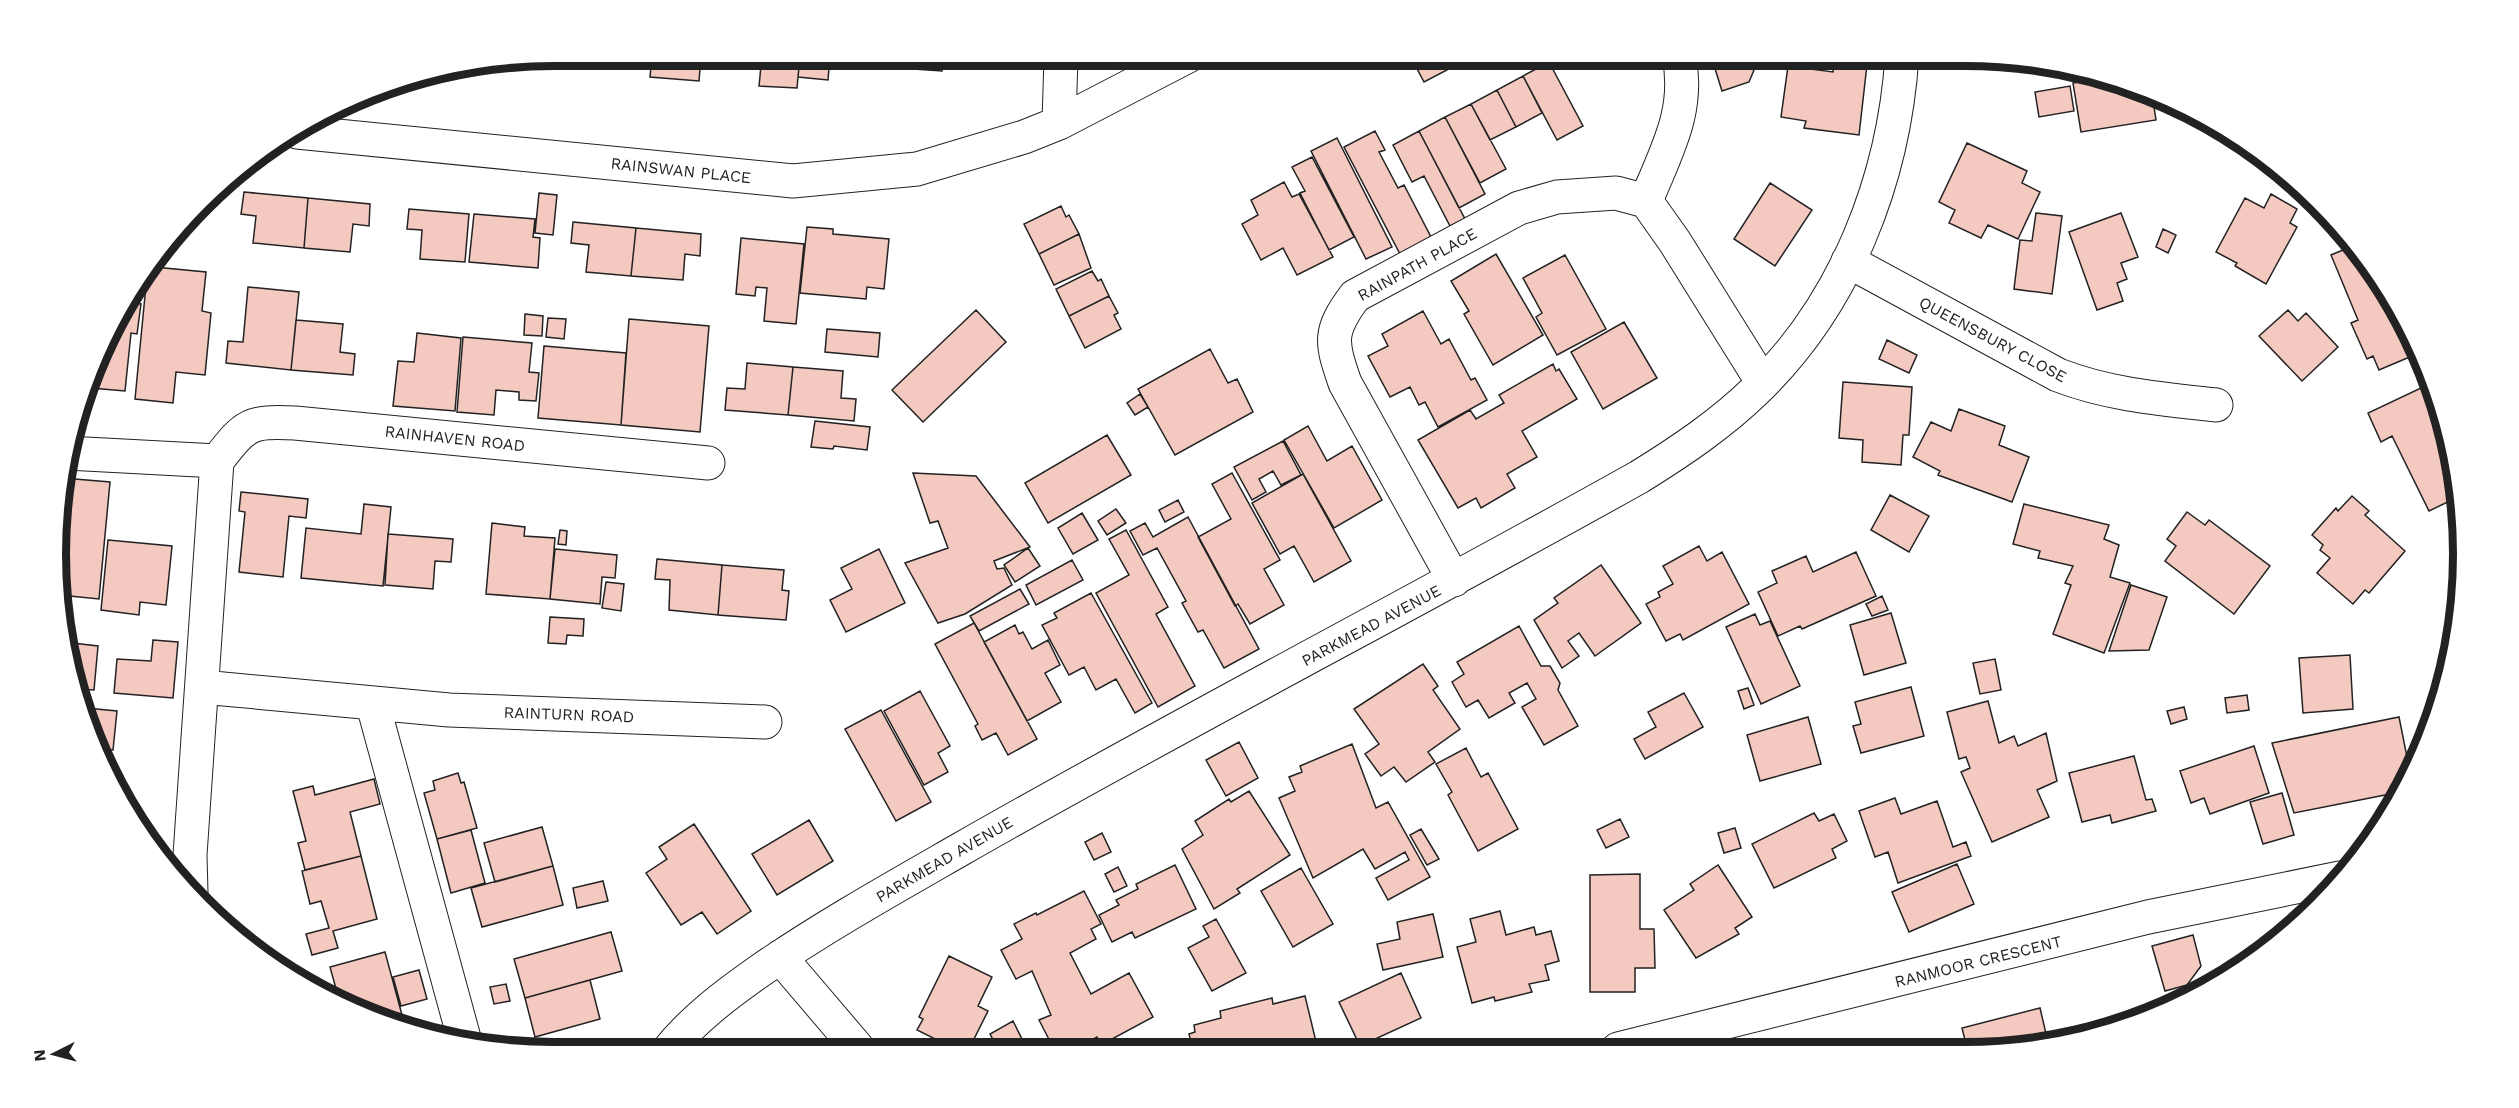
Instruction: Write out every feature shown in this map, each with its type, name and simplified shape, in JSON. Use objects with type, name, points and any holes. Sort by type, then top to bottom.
[{"type":"street","points":[[1059,123],[1061,66]]},
{"type":"street","name":"RAINSWAN PLACE","points":[[307,133],[793,181],[917,169],[1024,137],[1059,123],[1169,66]]},
{"type":"street","points":[[1681,66],[1681,114],[1646,201],[1675,242],[1763,383]]},
{"type":"street","name":"PARKMEAD AVENUE","points":[[675,1042],[721,998],[859,907],[1014,819],[1454,580],[1680,452],[1719,423],[1763,383],[1816,318],[1848,261],[1865,226],[1883,174],[1895,120],[1901,66]]},
{"type":"street","name":"RAINPATH PLACE","points":[[1454,580],[1345,383],[1336,356],[1334,333],[1338,319],[1355,296],[1519,208],[1557,197],[1601,192],[1616,193],[1646,201]]},
{"type":"street","name":"QUEENSBURY CLOSE","points":[[1848,261],[2033,364],[2069,379],[2129,396],[2216,405]]},
{"type":"street","name":"RAINHAVEN ROAD","points":[[217,460],[240,431],[261,421],[440,435],[708,463]]},
{"type":"street","points":[[76,453],[217,460],[190,855],[191,880]]},
{"type":"street","name":"RAINTURN ROAD","points":[[202,687],[373,705],[765,722]]},
{"type":"street","points":[[373,705],[463,1034]]},
{"type":"street","name":"RANMOOR CRESCENT","points":[[1646,1042],[2148,917],[2328,880]]},
{"type":"street","points":[[780,957],[852,1042]]},
{"type":"building","points":[[651,66],[700,66],[699,81],[650,77]]},
{"type":"building","points":[[761,66],[799,66],[797,88],[759,86]]},
{"type":"building","points":[[799,66],[829,66],[828,80],[798,77]]},
{"type":"building","points":[[899,66],[942,66],[942,71],[899,68]]},
{"type":"building","points":[[942,66],[982,66],[982,69]]},
{"type":"building","points":[[1416,66],[1445,66],[1447,70],[1424,82]]},
{"type":"building","points":[[1542,66],[1551,66],[1583,126],[1557,140],[1523,76]]},
{"type":"building","points":[[1714,66],[1756,66],[1749,82],[1722,91]]},
{"type":"building","points":[[1788,66],[1833,72],[1834,66],[1867,66],[1859,135],[1804,128],[1806,121],[1781,117]]},
{"type":"building","points":[[1523,76],[1542,113],[1516,127],[1497,90]]},
{"type":"building","points":[[2084,81],[2152,103],[2156,120],[2081,132],[2073,83]]},
{"type":"building","points":[[2070,86],[2074,111],[2039,117],[2035,92]]},
{"type":"building","points":[[1497,90],[1516,127],[1490,140],[1471,104]]},
{"type":"building","points":[[1471,104],[1506,169],[1480,183],[1445,117]]},
{"type":"building","points":[[1445,117],[1485,194],[1459,208],[1419,131]]},
{"type":"building","points":[[1375,131],[1385,150],[1379,152],[1398,188],[1404,185],[1431,237],[1400,254],[1344,147]]},
{"type":"building","points":[[1419,131],[1465,219],[1450,226],[1424,176],[1412,182],[1393,145]]},
{"type":"building","points":[[1337,138],[1392,247],[1366,259],[1311,151]]},
{"type":"building","points":[[1967,143],[2027,171],[2022,183],[2040,192],[2018,239],[1988,225],[1981,238],[1949,223],[1955,210],[1939,202]]},
{"type":"building","points":[[1312,157],[1354,237],[1329,250],[1300,193],[1305,191],[1292,167]]},
{"type":"building","points":[[1284,182],[1292,197],[1299,194],[1333,257],[1297,275],[1283,248],[1261,260],[1242,224],[1258,215],[1251,200]]},
{"type":"building","points":[[1770,183],[1812,210],[1775,266],[1734,239]]},
{"type":"building","points":[[244,192],[308,198],[304,248],[253,243],[256,216],[241,214]]},
{"type":"building","points":[[539,193],[557,195],[553,235],[535,233]]},
{"type":"building","points":[[2271,194],[2297,209],[2290,223],[2297,227],[2266,284],[2235,266],[2237,263],[2216,252],[2245,198],[2264,208]]},
{"type":"building","points":[[308,198],[370,204],[369,226],[353,224],[350,252],[304,248]]},
{"type":"building","points":[[1061,206],[1066,217],[1069,215],[1079,234],[1039,254],[1024,224]]},
{"type":"building","points":[[409,209],[469,214],[465,262],[420,259],[422,230],[407,229]]},
{"type":"building","points":[[2036,213],[2062,216],[2052,294],[2014,289],[2020,240],[2032,241]]},
{"type":"building","points":[[2121,213],[2138,257],[2121,263],[2127,279],[2117,283],[2123,301],[2097,310],[2069,232]]},
{"type":"building","points":[[474,214],[535,219],[533,237],[540,238],[538,268],[469,262]]},
{"type":"building","points":[[573,222],[636,228],[631,276],[586,272],[589,245],[571,243]]},
{"type":"building","points":[[807,227],[833,229],[833,234],[889,239],[884,289],[867,287],[866,299],[800,293]]},
{"type":"building","points":[[636,228],[701,234],[700,256],[685,254],[683,280],[631,276]]},
{"type":"building","points":[[2163,229],[2176,235],[2168,253],[2156,247]]},
{"type":"building","points":[[1079,234],[1091,268],[1054,285],[1039,254]]},
{"type":"building","points":[[741,238],[804,244],[796,324],[764,321],[767,288],[756,287],[755,296],[736,294]]},
{"type":"building","points":[[2346,249],[2352,257],[2388,310],[2411,356],[2379,370],[2373,356],[2367,359],[2351,323],[2358,320],[2331,255]]},
{"type":"building","points":[[1496,254],[1543,335],[1493,365],[1464,314],[1469,311],[1451,281]]},
{"type":"building","points":[[1565,255],[1606,329],[1557,355],[1536,317],[1542,313],[1523,278]]},
{"type":"building","points":[[159,268],[206,272],[202,311],[211,313],[205,375],[176,372],[173,403],[135,399],[146,286]]},
{"type":"building","points":[[1092,271],[1098,281],[1101,279],[1109,296],[1069,316],[1056,289]]},
{"type":"building","points":[[248,287],[299,292],[291,370],[226,363],[228,341],[243,342]]},
{"type":"building","points":[[1109,296],[1118,313],[1114,315],[1121,329],[1085,348],[1069,316]]},
{"type":"building","points":[[135,303],[141,304],[137,334],[131,333],[125,391],[95,388],[116,338],[131,310]]},
{"type":"building","points":[[976,310],[1006,342],[923,422],[892,390]]},
{"type":"building","points":[[2288,310],[2298,321],[2306,313],[2338,347],[2302,381],[2259,336]]},
{"type":"building","points":[[1423,311],[1441,344],[1449,339],[1471,380],[1475,378],[1487,400],[1438,427],[1425,402],[1419,405],[1410,387],[1390,397],[1368,356],[1388,346],[1382,334]]},
{"type":"building","points":[[525,314],[543,316],[542,336],[524,335]]},
{"type":"building","points":[[548,318],[566,319],[564,339],[546,337]]},
{"type":"building","points":[[629,319],[709,326],[700,432],[621,425]]},
{"type":"building","points":[[296,320],[343,324],[340,352],[355,354],[353,375],[291,370]]},
{"type":"building","points":[[1624,322],[1657,378],[1603,409],[1571,352]]},
{"type":"building","points":[[827,329],[880,333],[878,357],[825,352]]},
{"type":"building","points":[[417,333],[461,338],[455,411],[393,406],[398,361],[414,362]]},
{"type":"building","points":[[463,337],[532,343],[529,372],[539,373],[536,401],[519,400],[519,392],[496,390],[494,415],[457,412]]},
{"type":"building","points":[[1887,340],[1917,355],[1909,373],[1879,359]]},
{"type":"building","points":[[544,346],[626,353],[621,425],[538,418]]},
{"type":"building","points":[[1210,349],[1228,383],[1237,379],[1253,412],[1175,455],[1138,389]]},
{"type":"building","points":[[747,363],[793,367],[788,415],[725,410],[727,388],[745,389]]},
{"type":"building","points":[[1553,364],[1556,371],[1559,369],[1577,399],[1522,431],[1537,457],[1507,474],[1515,488],[1481,508],[1476,498],[1458,508],[1418,440],[1470,410],[1476,419],[1504,403],[1499,395]]},
{"type":"building","points":[[793,367],[843,371],[841,398],[856,399],[854,421],[788,415]]},
{"type":"building","points":[[1843,382],[1912,387],[1909,435],[1903,435],[1901,465],[1862,462],[1863,440],[1839,438]]},
{"type":"building","points":[[2423,387],[2444,459],[2450,501],[2429,511],[2392,436],[2381,442],[2368,413]]},
{"type":"building","points":[[1140,394],[1148,407],[1135,415],[1127,403]]},
{"type":"building","points":[[1959,409],[2005,426],[1999,445],[2029,457],[2012,502],[1938,475],[1940,471],[1913,457],[1931,422],[1951,431]]},
{"type":"building","points":[[815,421],[870,427],[867,450],[834,446],[833,449],[811,447]]},
{"type":"building","points":[[1308,426],[1327,461],[1352,446],[1382,500],[1334,528],[1284,440]]},
{"type":"building","points":[[1107,435],[1131,475],[1048,523],[1025,483]]},
{"type":"building","points":[[1283,441],[1301,475],[1281,485],[1273,471],[1259,479],[1266,492],[1252,500],[1234,467]]},
{"type":"building","points":[[913,473],[976,476],[1030,547],[994,561],[997,569],[1004,568],[1012,585],[965,614],[938,623],[905,563],[948,548],[938,521],[930,523]]},
{"type":"building","points":[[1232,473],[1280,560],[1264,569],[1284,605],[1250,624],[1238,604],[1235,606],[1198,537],[1231,519],[1212,484]]},
{"type":"building","points":[[1303,474],[1351,561],[1314,582],[1294,546],[1280,554],[1252,503]]},
{"type":"building","points":[[72,479],[110,482],[99,599],[68,596],[66,554],[70,514],[68,514]]},
{"type":"building","points":[[241,492],[308,499],[306,518],[289,516],[283,577],[239,572],[245,512],[239,511]]},
{"type":"building","points":[[1890,495],[1929,516],[1909,552],[1871,530]]},
{"type":"building","points":[[2352,496],[2369,511],[2365,515],[2405,551],[2369,593],[2365,590],[2353,604],[2317,573],[2330,558],[2320,550],[2323,545],[2312,535],[2336,508],[2338,511]]},
{"type":"building","points":[[1178,500],[1184,512],[1165,522],[1159,510]]},
{"type":"building","points":[[364,504],[391,507],[383,586],[301,578],[306,528],[361,534]]},
{"type":"building","points":[[2024,504],[2109,525],[2104,539],[2119,545],[2110,577],[2130,583],[2104,653],[2053,634],[2071,585],[2065,583],[2073,566],[2038,558],[2040,551],[2013,544]]},
{"type":"building","points":[[1116,509],[1126,523],[1107,535],[1098,521]]},
{"type":"building","points":[[2187,512],[2205,525],[2209,520],[2270,566],[2234,614],[2165,561],[2176,546],[2167,539]]},
{"type":"building","points":[[1082,513],[1098,540],[1073,554],[1058,528]]},
{"type":"building","points":[[1188,517],[1259,649],[1224,668],[1203,630],[1198,632],[1182,603],[1186,601],[1157,548],[1143,555],[1130,531],[1145,523],[1153,537]]},
{"type":"building","points":[[492,523],[525,527],[524,536],[555,538],[550,599],[486,594]]},
{"type":"building","points":[[560,530],[567,531],[566,545],[558,544]]},
{"type":"building","points":[[1126,530],[1168,607],[1156,614],[1195,686],[1158,707],[1096,593],[1129,575],[1109,539]]},
{"type":"building","points":[[388,534],[453,539],[451,562],[435,561],[433,589],[385,585]]},
{"type":"building","points":[[108,540],[172,546],[166,605],[140,602],[139,615],[101,610]]},
{"type":"building","points":[[1699,546],[1707,561],[1722,552],[1749,604],[1683,640],[1680,634],[1666,641],[1646,604],[1660,597],[1658,592],[1673,584],[1663,566]]},
{"type":"building","points":[[1028,548],[1040,566],[1015,582],[1004,565]]},
{"type":"building","points":[[555,549],[617,555],[615,578],[602,577],[600,604],[550,599]]},
{"type":"building","points":[[879,549],[905,603],[846,632],[830,600],[852,589],[841,568]]},
{"type":"building","points":[[1856,552],[1876,596],[1802,629],[1800,626],[1778,636],[1758,592],[1777,583],[1772,571],[1806,556],[1813,572]]},
{"type":"building","points":[[657,559],[722,565],[718,615],[669,610],[670,580],[655,579]]},
{"type":"building","points":[[1072,560],[1083,580],[1036,605],[1026,585]]},
{"type":"building","points":[[722,565],[784,570],[782,590],[789,591],[786,620],[718,615]]},
{"type":"building","points":[[1601,565],[1641,623],[1595,656],[1579,633],[1568,641],[1579,656],[1562,668],[1534,620],[1558,603],[1554,598]]},
{"type":"building","points":[[606,582],[624,584],[621,611],[602,608]]},
{"type":"building","points":[[2131,585],[2167,597],[2149,650],[2109,651]]},
{"type":"building","points":[[1020,589],[1029,604],[979,631],[970,616]]},
{"type":"building","points":[[1091,593],[1152,703],[1135,713],[1116,679],[1096,690],[1084,667],[1069,675],[1042,625],[1057,618],[1054,613]]},
{"type":"building","points":[[1882,596],[1888,610],[1872,616],[1866,604]]},
{"type":"building","points":[[1891,613],[1906,663],[1864,675],[1850,625]]},
{"type":"building","points":[[1755,614],[1760,625],[1770,621],[1800,686],[1761,704],[1726,627]]},
{"type":"building","points":[[550,617],[584,619],[583,636],[567,635],[566,644],[548,643]]},
{"type":"building","points":[[974,623],[1037,739],[1008,755],[996,733],[982,740],[975,726],[978,724],[935,644]]},
{"type":"building","points":[[1015,625],[1019,634],[1023,632],[1032,649],[1048,640],[1060,665],[1045,673],[1061,702],[1027,721],[984,642]]},
{"type":"building","points":[[1519,626],[1541,666],[1550,666],[1560,683],[1558,690],[1578,726],[1544,745],[1522,707],[1536,699],[1527,683],[1509,693],[1515,703],[1489,718],[1478,700],[1466,707],[1452,682],[1464,674],[1457,662]]},
{"type":"building","points":[[153,640],[178,642],[173,698],[114,693],[117,659],[151,661]]},
{"type":"building","points":[[74,643],[98,646],[94,690],[86,689]]},
{"type":"building","points":[[2350,655],[2353,709],[2303,713],[2299,658]]},
{"type":"building","points":[[1995,659],[2001,690],[1980,694],[1973,663]]},
{"type":"building","points":[[1423,664],[1438,686],[1433,690],[1460,729],[1428,752],[1435,762],[1406,782],[1394,767],[1381,776],[1365,754],[1379,744],[1354,709]]},
{"type":"building","points":[[1911,687],[1924,736],[1861,753],[1853,726],[1861,724],[1855,702]]},
{"type":"building","points":[[1748,688],[1754,705],[1744,709],[1738,691]]},
{"type":"building","points":[[920,691],[950,746],[938,753],[948,772],[924,785],[884,711]]},
{"type":"building","points":[[1684,693],[1703,727],[1645,759],[1634,739],[1656,727],[1648,712]]},
{"type":"building","points":[[2247,695],[2249,710],[2227,713],[2225,698]]},
{"type":"building","points":[[1988,701],[1999,743],[2014,736],[2018,746],[2046,733],[2057,781],[2037,790],[2049,817],[1992,842],[1961,772],[1970,768],[1966,757],[1959,759],[1947,712]]},
{"type":"building","points":[[2184,707],[2187,719],[2171,724],[2167,711]]},
{"type":"building","points":[[91,709],[117,711],[113,750],[107,749]]},
{"type":"building","points":[[881,710],[931,802],[896,821],[845,729]]},
{"type":"building","points":[[1808,717],[1821,764],[1760,781],[1747,735]]},
{"type":"building","points":[[2399,717],[2408,760],[2390,794],[2294,813],[2272,743]]},
{"type":"building","points":[[1239,742],[1258,778],[1226,796],[1206,760]]},
{"type":"building","points":[[1352,744],[1376,808],[1388,802],[1430,877],[1388,900],[1376,878],[1409,860],[1405,852],[1375,869],[1363,849],[1313,878],[1279,798],[1295,791],[1289,777],[1302,772],[1300,766]]},
{"type":"building","points":[[2254,746],[2269,793],[2210,814],[2204,798],[2191,803],[2180,771]]},
{"type":"building","points":[[1466,748],[1481,777],[1488,773],[1518,829],[1478,851],[1448,795],[1452,792],[1436,764]]},
{"type":"building","points":[[2134,756],[2146,800],[2152,799],[2156,811],[2112,823],[2110,815],[2082,822],[2069,773]]},
{"type":"building","points":[[458,773],[461,783],[464,782],[477,828],[437,839],[424,793],[435,790],[433,781]]},
{"type":"building","points":[[374,779],[380,804],[350,812],[361,856],[305,870],[298,843],[306,841],[293,791],[313,786],[315,795]]},
{"type":"building","points":[[1249,791],[1290,855],[1237,889],[1240,893],[1214,909],[1182,849],[1203,835],[1195,821],[1229,799],[1231,802]]},
{"type":"building","points":[[2282,793],[2294,835],[2263,844],[2250,802]]},
{"type":"building","points":[[1895,798],[1901,814],[1937,801],[1953,847],[1966,842],[1971,856],[1898,883],[1888,852],[1875,857],[1859,811]]},
{"type":"building","points":[[1814,813],[1819,821],[1834,814],[1847,841],[1832,849],[1836,858],[1774,888],[1752,844]]},
{"type":"building","points":[[1620,819],[1629,837],[1606,848],[1597,830]]},
{"type":"building","points":[[809,820],[833,861],[777,895],[752,854]]},
{"type":"building","points":[[694,824],[751,911],[717,934],[702,912],[681,925],[646,873],[667,859],[659,847]]},
{"type":"building","points":[[542,827],[553,866],[495,882],[484,843]]},
{"type":"building","points":[[1735,828],[1741,848],[1724,853],[1718,833]]},
{"type":"building","points":[[1421,829],[1439,859],[1427,865],[1410,835]]},
{"type":"building","points":[[471,830],[485,883],[451,893],[437,839]]},
{"type":"building","points":[[1102,833],[1111,852],[1094,860],[1085,842]]},
{"type":"building","points":[[361,856],[377,919],[333,931],[338,948],[312,955],[306,934],[329,928],[321,901],[310,904],[302,871]]},
{"type":"building","points":[[1957,864],[1974,904],[1909,932],[1892,892]]},
{"type":"building","points":[[1175,865],[1196,909],[1135,938],[1132,932],[1112,942],[1099,915],[1119,905],[1116,900],[1138,889],[1136,884]]},
{"type":"building","points":[[1718,865],[1752,917],[1735,928],[1739,934],[1696,958],[1664,910],[1694,890],[1690,884]]},
{"type":"building","points":[[553,866],[563,905],[482,927],[471,888]]},
{"type":"building","points":[[1118,867],[1127,886],[1114,892],[1105,874]]},
{"type":"building","points":[[1301,868],[1333,924],[1293,947],[1261,891]]},
{"type":"building","points":[[1640,874],[1640,929],[1654,929],[1655,968],[1635,968],[1635,992],[1590,992],[1590,875]]},
{"type":"building","points":[[603,881],[608,901],[577,908],[573,888]]},
{"type":"building","points":[[1084,891],[1101,924],[1091,929],[1096,939],[1070,953],[1091,994],[1129,973],[1153,1017],[1107,1042],[1100,1042],[1097,1037],[1088,1042],[1050,1042],[1039,1020],[1051,1015],[1032,971],[1016,979],[1001,950],[1022,939],[1014,924],[1036,913],[1037,915]]},
{"type":"building","points":[[1500,911],[1506,935],[1534,927],[1536,935],[1551,931],[1559,961],[1545,965],[1549,980],[1529,984],[1532,992],[1495,1001],[1494,997],[1472,1003],[1457,947],[1476,942],[1470,919]]},
{"type":"building","points":[[1433,914],[1443,957],[1383,970],[1377,944],[1400,939],[1397,922]]},
{"type":"building","points":[[1216,919],[1246,973],[1212,991],[1188,948],[1209,937],[1203,926]]},
{"type":"building","points":[[611,932],[622,971],[525,998],[514,959]]},
{"type":"building","points":[[2193,935],[2201,966],[2187,985],[2165,991],[2152,946]]},
{"type":"building","points":[[385,952],[402,1015],[397,1016],[337,991],[330,967]]},
{"type":"building","points":[[949,956],[992,977],[978,1006],[988,1011],[972,1042],[941,1042],[917,1030],[923,1019],[919,1017]]},
{"type":"building","points":[[419,970],[427,999],[401,1006],[393,977]]},
{"type":"building","points":[[1401,973],[1421,1018],[1369,1042],[1358,1042],[1339,1002]]},
{"type":"building","points":[[590,980],[600,1019],[535,1037],[525,998]]},
{"type":"building","points":[[506,984],[510,1001],[494,1004],[490,987]]},
{"type":"building","points":[[1305,996],[1316,1042],[1191,1042],[1189,1034],[1195,1032],[1194,1025],[1221,1018],[1220,1011],[1272,998],[1273,1004]]},
{"type":"building","points":[[2040,1008],[2046,1035],[1965,1042],[1962,1028]]},
{"type":"building","points":[[1013,1021],[1024,1042],[994,1042],[990,1034]]}]
